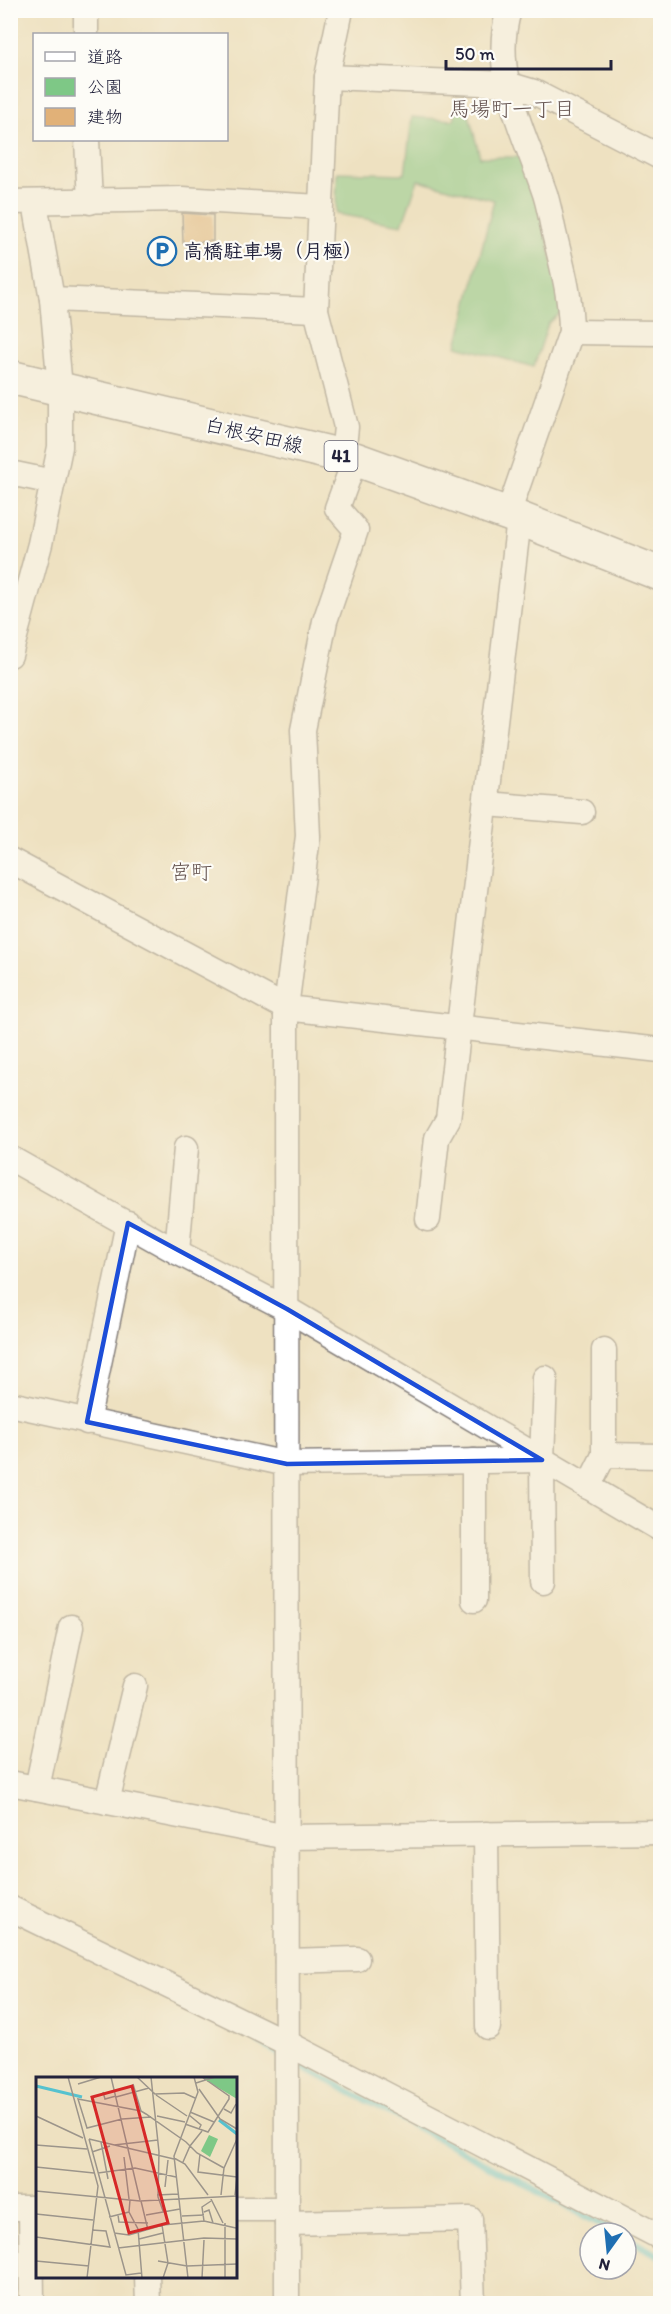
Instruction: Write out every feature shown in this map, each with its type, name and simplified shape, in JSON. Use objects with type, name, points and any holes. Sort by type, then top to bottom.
[{"type":"main road","name":"白根安田線","points":[[10,377],[349,458],[513,516],[660,574]]},
{"type":"street","points":[[86,10],[86,33]]},
{"type":"street","points":[[287,2304],[286,1008],[308,836],[303,730],[324,621],[356,530],[337,508],[349,458],[346,427],[316,310],[327,77],[341,10]]},
{"type":"street","points":[[428,1219],[437,1138],[448,1119],[487,804],[513,516],[571,332],[571,305],[544,188],[525,146],[507,84],[504,57],[508,10]]},
{"type":"street","points":[[327,77],[507,84],[534,92],[660,157]]},
{"type":"street","points":[[87,141],[90,202]]},
{"type":"street","points":[[10,202],[182,200],[320,207]]},
{"type":"street","points":[[10,655],[40,544],[60,447],[60,388],[52,299],[35,203]]},
{"type":"street","points":[[52,299],[316,310]]},
{"type":"street","points":[[571,332],[660,333]]},
{"type":"street","points":[[10,473],[53,482]]},
{"type":"street","points":[[487,804],[582,812]]},
{"type":"street","points":[[10,860],[286,1008],[660,1050]]},
{"type":"street","points":[[177,1252],[186,1148]]},
{"type":"street","points":[[10,1158],[177,1252],[286,1309],[660,1529]]},
{"type":"street","points":[[87,1422],[128,1223]]},
{"type":"street","points":[[588,1487],[604,1455],[604,1350]]},
{"type":"street","points":[[543,1581],[542,1460],[545,1378]]},
{"type":"street","points":[[10,1404],[287,1464],[542,1460]]},
{"type":"street","points":[[604,1455],[660,1456]]},
{"type":"street","points":[[474,1461],[474,1600]]},
{"type":"street","points":[[37,1788],[71,1627]]},
{"type":"street","points":[[106,1802],[135,1686]]},
{"type":"street","points":[[10,1783],[287,1837],[660,1832]]},
{"type":"street","points":[[486,1834],[488,2027]]},
{"type":"street","points":[[10,1908],[287,2043],[660,2237]]},
{"type":"street","points":[[287,1961],[357,1959]]},
{"type":"street","points":[[26,2208],[32,2304]]},
{"type":"street","points":[[237,2209],[287,2216],[470,2218],[473,2304]]},
{"type":"street","points":[[147,2278],[147,2304]]},
{"type":"highlighted area","points":[[128,1223],[287,1309],[542,1460],[287,1464],[87,1422]]},
{"type":"green space","points":[[466,103],[480,157],[522,157],[539,199],[563,311],[548,324],[534,367],[457,346],[494,200],[418,180],[402,225],[336,214],[337,172],[405,174],[412,117],[454,120],[458,104]]},
{"type":"building","points":[[182,213],[213,215],[213,241],[183,243]]},
{"type":"waterway","points":[[259,2042],[283,2056]]},
{"type":"waterway","points":[[292,2061],[594,2221]]},
{"type":"waterway","points":[[638,2244],[660,2256]]},
{"type":"place","name":"高橋駐車場（月極）","points":[[162,251]]},
{"type":"district","name":"馬場町一丁目","points":[[512,108]]},
{"type":"district","name":"宮町","points":[[191,871]]}]
